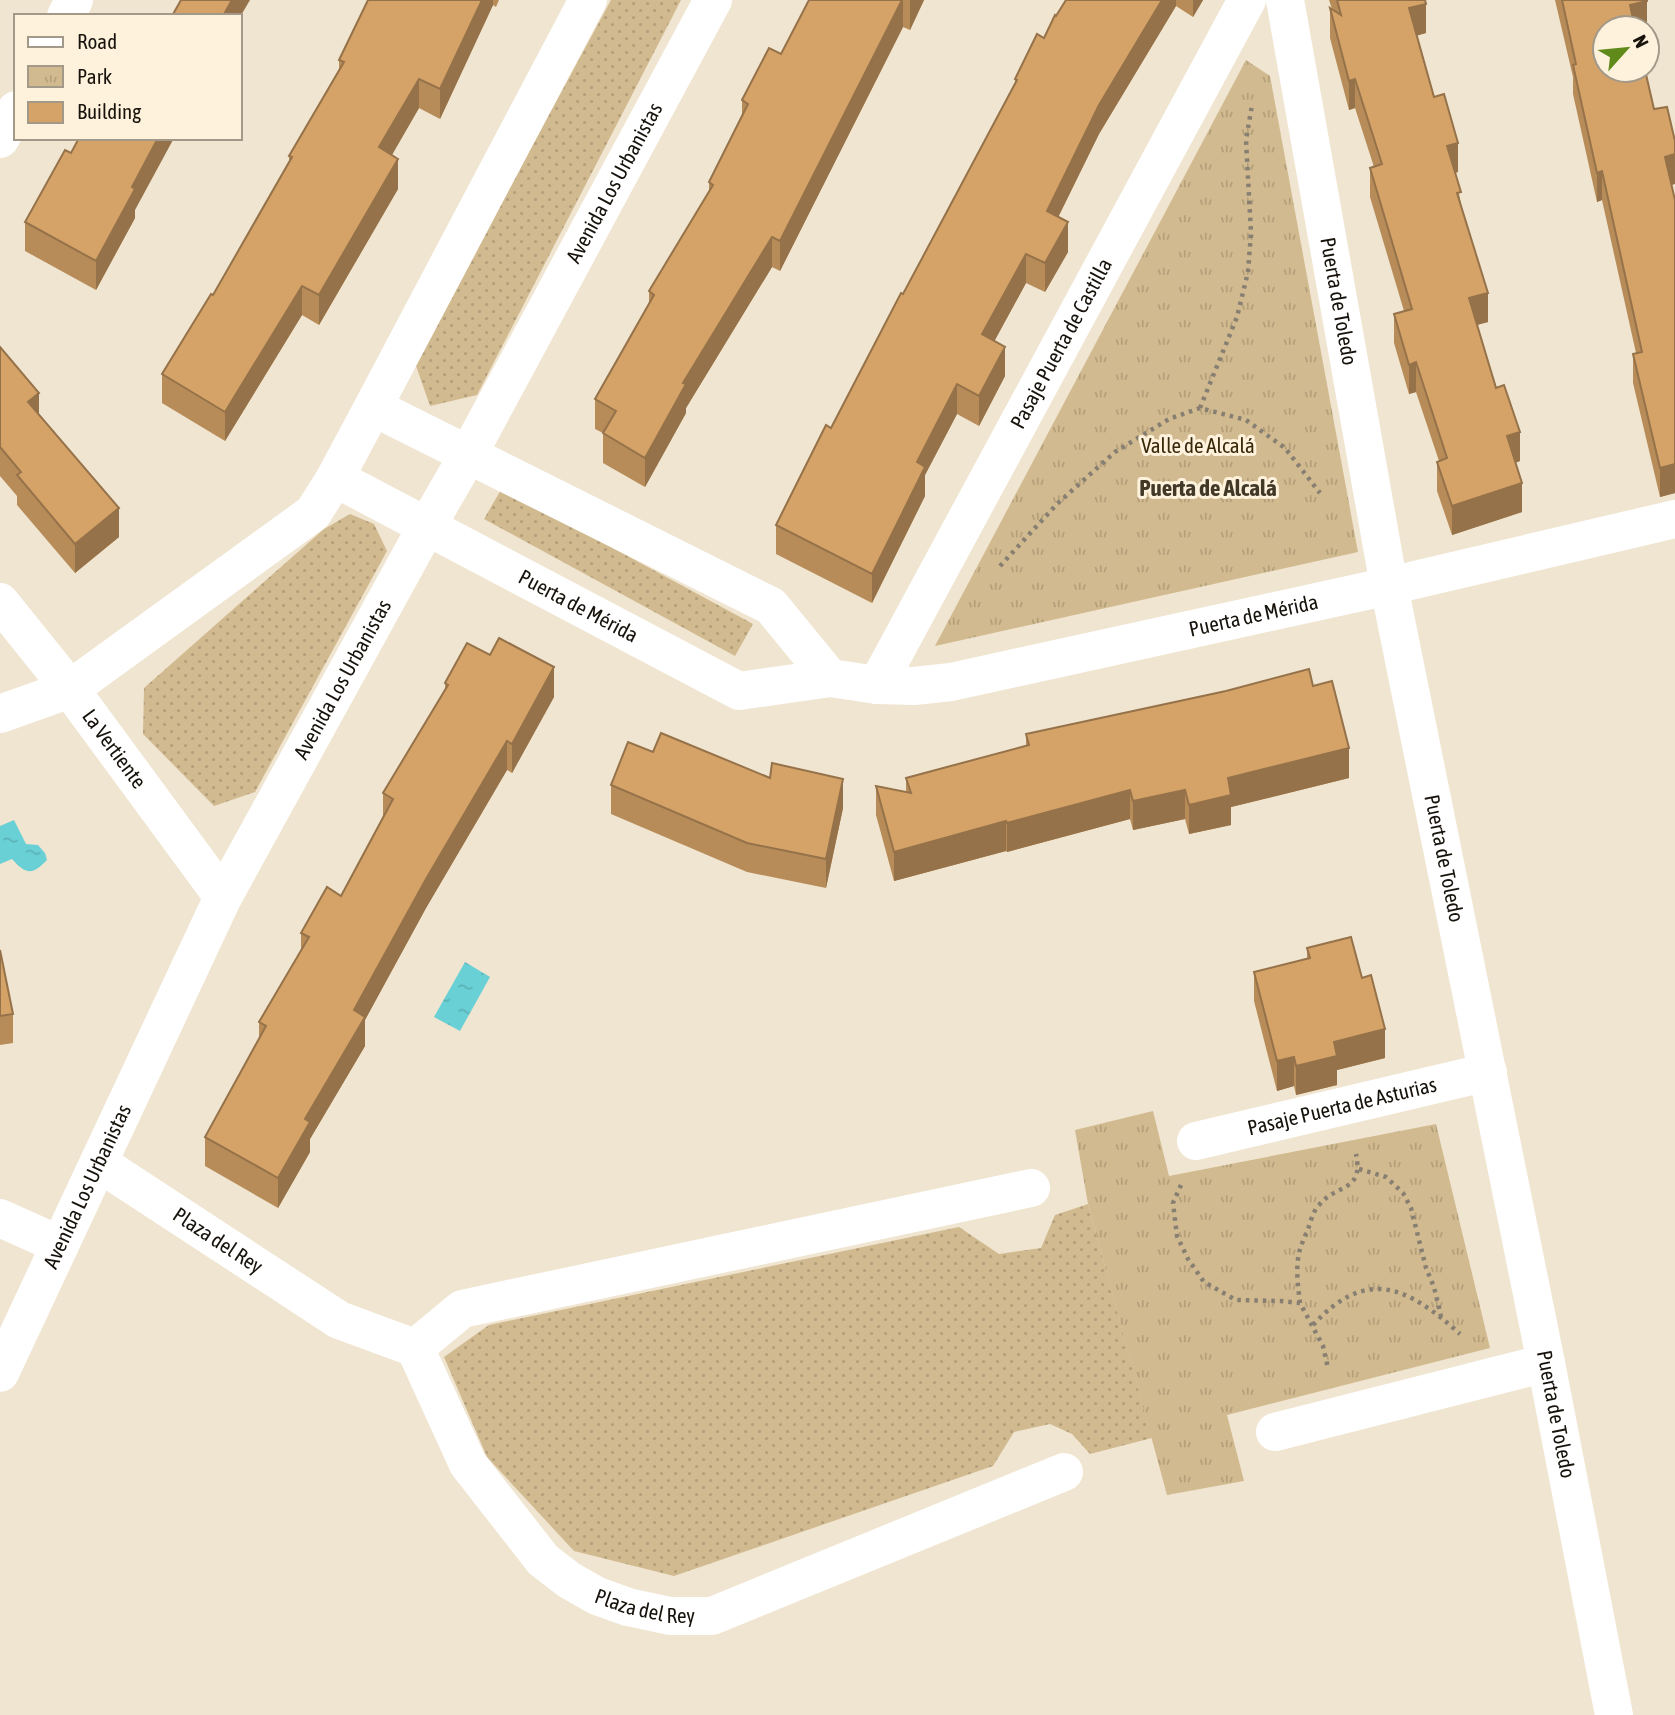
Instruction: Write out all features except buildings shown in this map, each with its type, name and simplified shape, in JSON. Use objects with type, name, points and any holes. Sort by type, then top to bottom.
[{"type":"street","points":[[0,714],[70,690],[313,513],[335,478],[588,0]]},
{"type":"street","name":"Avenida Los Urbanistas","points":[[2,1363],[15,1303],[60,1245],[223,897],[468,455],[713,0]]},
{"type":"street","name":"Pasaje Puerta de Castilla","points":[[877,685],[1247,0]]},
{"type":"street","name":"Puerta de Toledo","points":[[1285,0],[1389,586],[1546,1363],[1614,1715]]},
{"type":"street","points":[[0,139],[14,114]]},
{"type":"street","points":[[373,407],[771,607],[830,678]]},
{"type":"street","name":"Puerta de Mérida","points":[[335,478],[739,691],[830,678],[877,685],[951,682],[1389,586],[1675,519]]},
{"type":"street","name":"La Vertiente","points":[[0,602],[70,690],[223,897]]},
{"type":"street","name":"Pasaje Puerta de Asturias","points":[[1196,1141],[1488,1072]]},
{"type":"street","name":"Plaza del Rey","points":[[99,1163],[339,1321],[415,1348],[468,1464],[543,1560],[569,1580],[597,1596],[628,1608],[670,1616],[712,1616],[1064,1472]]},
{"type":"street","points":[[415,1348],[463,1309],[1031,1188]]},
{"type":"street","points":[[0,1218],[60,1245]]},
{"type":"street","points":[[1275,1433],[1546,1363]]},
{"type":"path","points":[[1200,408],[1237,317],[1248,272],[1251,233],[1246,140],[1252,104]]},
{"type":"path","points":[[996,570],[1057,504],[1115,452],[1169,419],[1200,408],[1247,420],[1285,448],[1324,498]]},
{"type":"path","points":[[1339,1416],[1324,1346],[1300,1303],[1297,1270],[1299,1250],[1319,1204],[1352,1184],[1359,1169],[1344,1106]]},
{"type":"path","points":[[1196,1141],[1186,1174],[1173,1203],[1177,1236],[1188,1259],[1204,1282],[1236,1300],[1300,1303]]},
{"type":"path","points":[[1359,1169],[1386,1177],[1403,1193],[1411,1208],[1441,1317]]},
{"type":"path","points":[[1313,1325],[1327,1310],[1358,1291],[1381,1288],[1407,1294],[1441,1317],[1460,1334],[1474,1352],[1505,1374]]},
{"type":"green space","points":[[611,0],[681,0],[477,395],[430,406],[415,363]]},
{"type":"green space","name":"Valle de Alcalá","points":[[1246,60],[1270,76],[1358,552],[935,646]]},
{"type":"green space","points":[[502,488],[753,624],[735,656],[484,519]]},
{"type":"green space","points":[[350,514],[374,524],[387,551],[255,792],[214,806],[143,734],[144,688],[324,529]]},
{"type":"green space","points":[[1153,1111],[1169,1176],[1436,1124],[1490,1348],[1227,1415],[1244,1481],[1167,1495],[1088,1204],[1075,1130]]},
{"type":"green space","points":[[1088,1204],[1152,1438],[1090,1454],[1072,1434],[1050,1424],[1014,1432],[993,1466],[674,1576],[574,1551],[487,1457],[444,1357],[489,1325],[959,1227],[999,1254],[1041,1248],[1055,1215]]},
{"type":"water","points":[[14,820],[26,844],[38,845],[45,853],[47,860],[38,868],[26,870],[12,859],[0,864],[0,826]]},
{"type":"water","points":[[465,962],[490,977],[460,1031],[434,1017]]},
{"type":"district","name":"Puerta de Alcalá","points":[[1208,488]]}]
